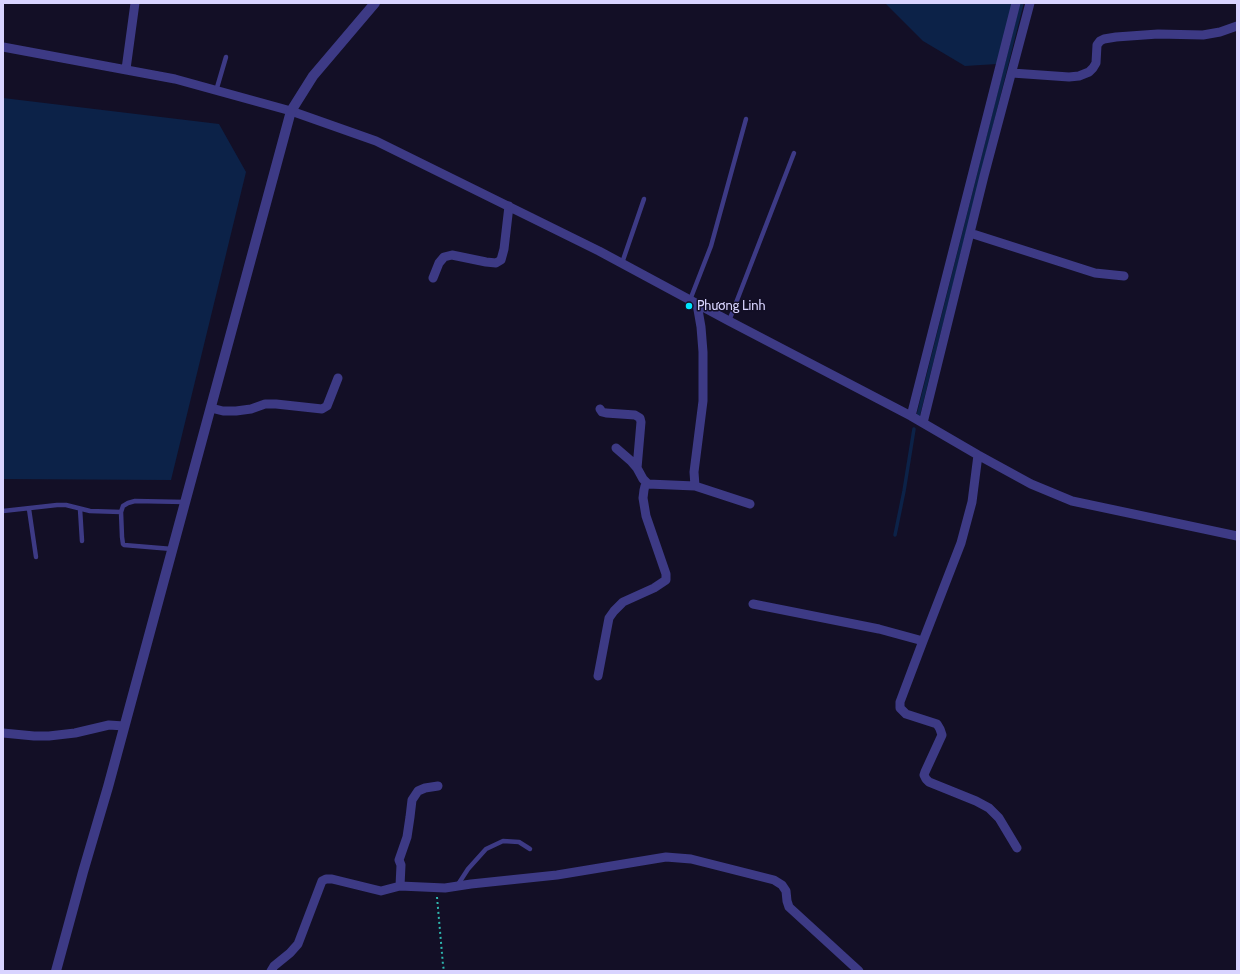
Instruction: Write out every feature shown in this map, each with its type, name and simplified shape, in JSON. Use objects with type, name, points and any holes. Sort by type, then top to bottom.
[{"type":"street","points":[[126,69],[135,3]]},
{"type":"street","points":[[56,971],[108,787],[291,111],[313,76],[375,3]]},
{"type":"street","points":[[911,416],[1016,3]]},
{"type":"street","points":[[923,423],[970,233],[1030,3]]},
{"type":"street","points":[[1012,73],[1069,77],[1079,76],[1089,72],[1093,68],[1096,63],[1097,45],[1104,39],[1158,34],[1203,35],[1220,32],[1237,26]]},
{"type":"street","points":[[3,47],[175,79],[291,111],[376,141],[622,263],[911,416],[1031,484],[1072,501],[1237,536]]},
{"type":"street","points":[[433,278],[439,263],[444,257],[452,255],[496,263],[501,260],[504,249],[509,206]]},
{"type":"street","points":[[970,233],[1095,273],[1124,276]]},
{"type":"street","points":[[694,302],[701,327],[703,352],[703,401],[694,472],[695,486]]},
{"type":"street","points":[[210,408],[223,411],[236,411],[251,409],[264,404],[276,404],[322,409],[327,406],[338,378]]},
{"type":"street","points":[[600,409],[602,412],[606,413],[635,415],[640,418],[641,422],[637,468]]},
{"type":"street","points":[[616,448],[631,461],[637,468],[643,480],[648,484],[695,486],[750,504]]},
{"type":"street","points":[[978,455],[972,502],[961,544],[900,702],[900,708],[906,714],[937,724],[940,729],[942,735],[925,772],[924,775],[926,779],[989,808],[999,818],[1017,848]]},
{"type":"street","points":[[598,676],[609,618],[623,602],[654,588],[666,580],[666,574],[646,516],[642,498],[644,490],[648,484]]},
{"type":"street","points":[[753,604],[879,629],[923,641]]},
{"type":"street","points":[[3,733],[49,736],[75,733],[108,726],[124,726]]},
{"type":"street","points":[[400,886],[399,860],[407,837],[412,800],[418,791],[425,788],[438,786]]},
{"type":"street","points":[[271,971],[274,966],[290,954],[298,944],[322,881],[326,879],[332,879],[381,891],[400,886],[436,888],[557,875],[666,857],[691,859],[774,880],[782,885],[786,891],[789,907],[860,971]]},
{"type":"lane","points":[[216,91],[226,57]]},
{"type":"lane","points":[[694,302],[746,119]]},
{"type":"lane","points":[[729,321],[794,153]]},
{"type":"lane","points":[[622,263],[644,199]]},
{"type":"lane","points":[[172,549],[124,545],[121,512],[123,506],[135,501],[185,502]]},
{"type":"lane","points":[[3,511],[66,505],[90,511],[121,512]]},
{"type":"lane","points":[[29,509],[36,557]]},
{"type":"lane","points":[[80,509],[82,541]]},
{"type":"lane","points":[[457,886],[468,869],[486,849],[503,841],[519,842],[530,849]]},
{"type":"path","points":[[436,888],[444,971]]},
{"type":"water","points":[[885,3],[1014,3],[997,64],[965,66],[923,41]]},
{"type":"water","points":[[3,98],[219,124],[246,172],[171,480],[3,479]]},
{"type":"waterway","points":[[918,416],[1022,3]]},
{"type":"waterway","points":[[895,535],[914,429]]},
{"type":"place","name":"Phương Linh","points":[[689,306]]}]
